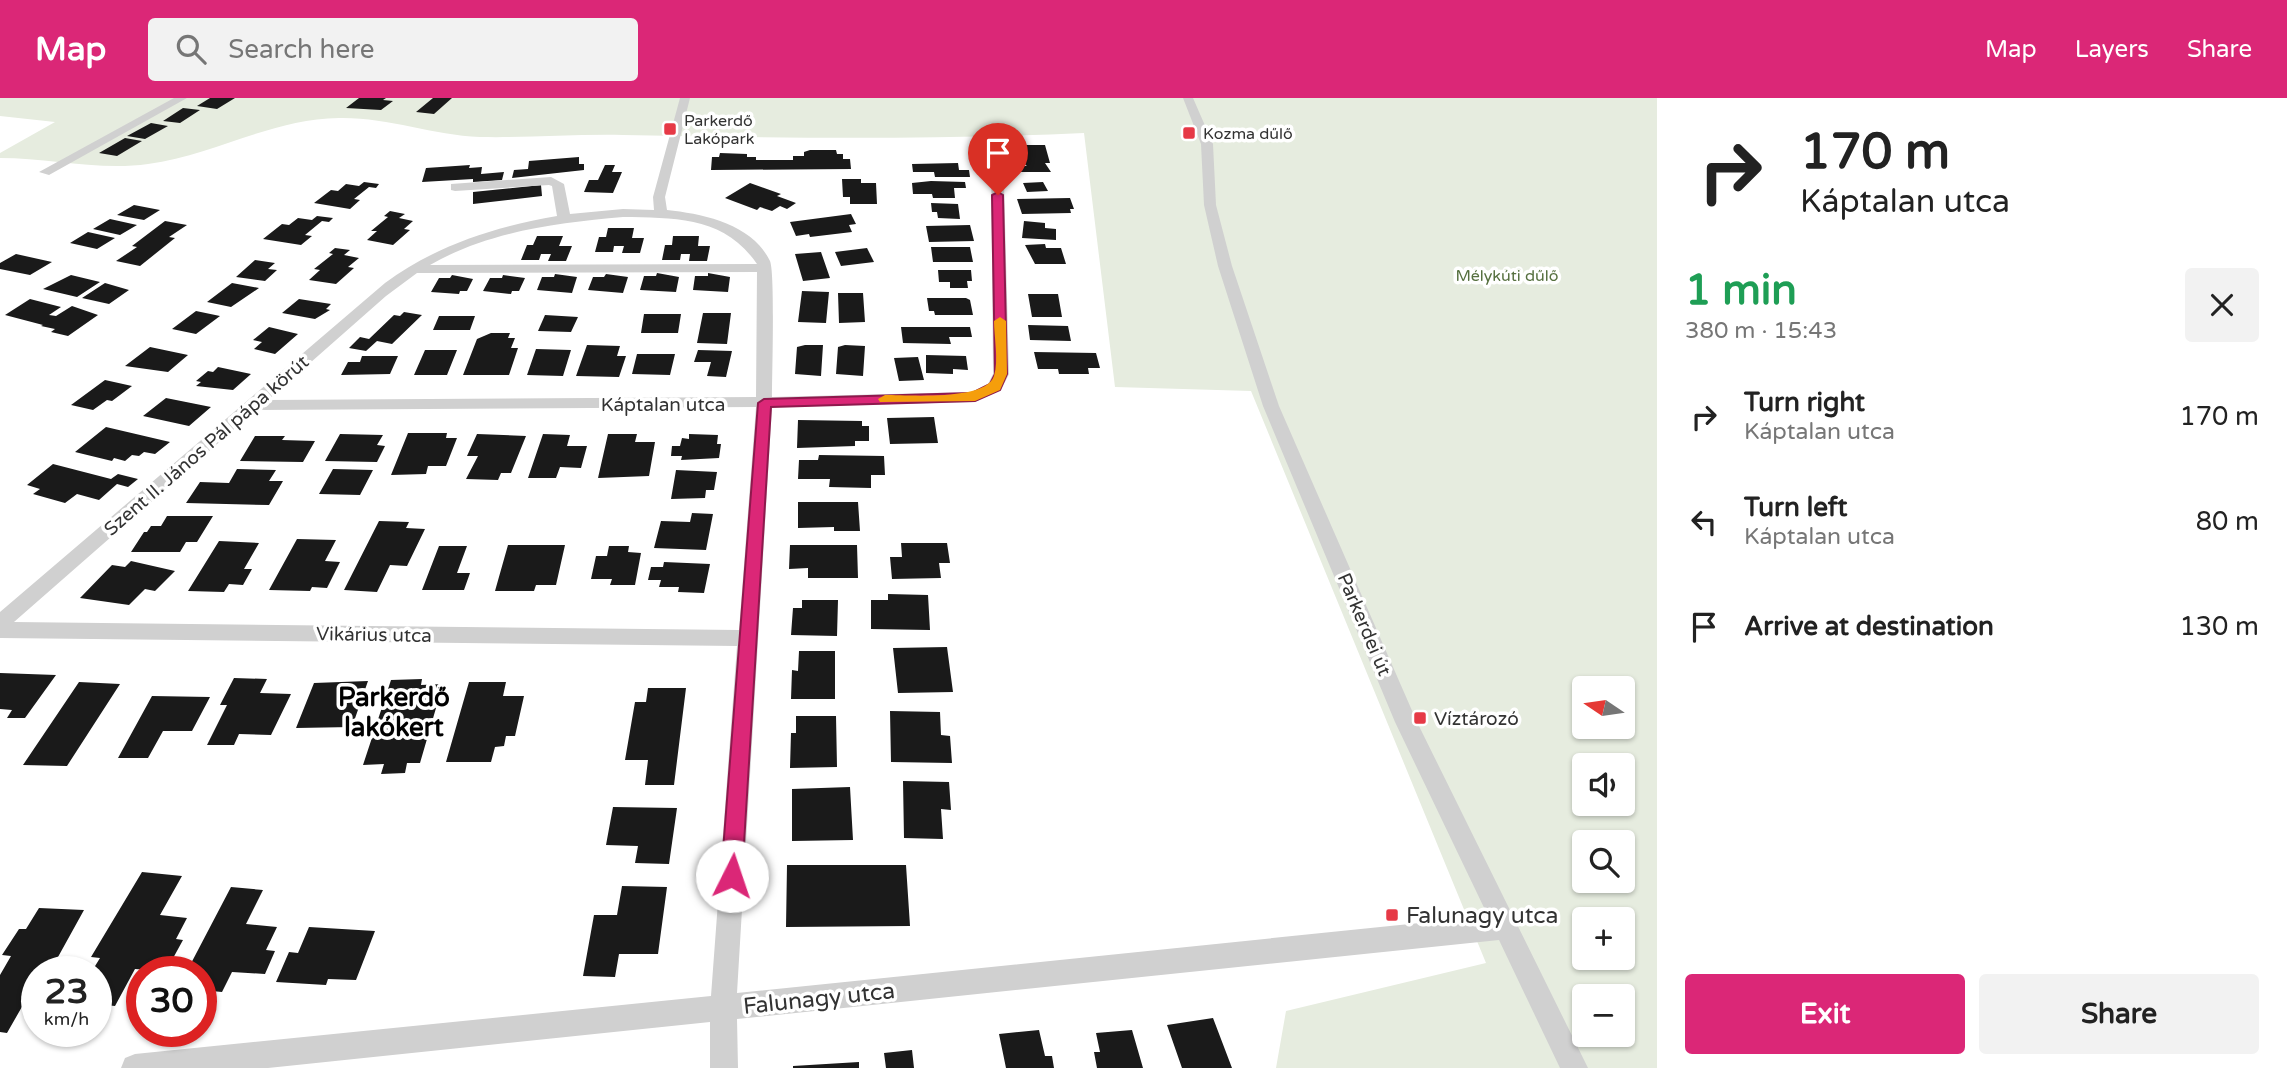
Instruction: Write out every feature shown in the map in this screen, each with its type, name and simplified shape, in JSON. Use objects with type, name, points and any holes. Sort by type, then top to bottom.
[{"type":"street","points":[[45,172],[182,98]]},
{"type":"street","points":[[661,214],[659,197],[685,98]]},
{"type":"street","name":"Parkerdei út","points":[[1188,98],[1202,127],[1209,162],[1210,205],[1225,266],[1271,406],[1406,722],[1574,1068]]},
{"type":"street","name":"Káptalan utca","points":[[254,405],[764,403],[975,397],[995,387],[1001,374],[997,145]]},
{"type":"street","points":[[455,187],[551,181],[558,184],[564,219]]},
{"type":"street","name":"Szent II. János Pál pápa körút","points":[[0,623],[381,293],[414,269],[458,245],[488,234],[564,219],[635,212],[685,215],[733,230],[759,251],[765,268]]},
{"type":"street","points":[[414,269],[765,268],[764,403],[723,1008],[724,1068]]},
{"type":"street","name":"Vikárius utca","points":[[0,630],[747,638]]},
{"type":"street","name":"Falunagy utca","points":[[135,1068],[1504,926]]},
{"type":"green space","name":"Mélykúti dűlő","points":[[0,98],[1657,98],[1657,1068],[1276,1068],[1286,1011],[1486,963],[1251,391],[1115,387],[1084,133],[911,138],[605,135],[480,137],[375,120],[339,118],[290,124],[196,153],[148,164],[112,166],[0,158],[0,153],[55,122],[0,116]]},
{"type":"building","points":[[210,98],[235,98],[217,109],[197,106]]},
{"type":"building","points":[[359,98],[386,98],[383,100],[393,101],[381,110],[346,108]]},
{"type":"building","points":[[433,98],[452,98],[434,114],[416,112]]},
{"type":"building","points":[[183,108],[200,110],[180,123],[163,121]]},
{"type":"building","points":[[151,123],[168,126],[145,139],[127,136]]},
{"type":"building","points":[[125,138],[142,141],[117,156],[99,153]]},
{"type":"building","points":[[1018,145],[1045,145],[1050,163],[1045,163],[1051,172],[1021,172],[1020,166],[1027,166],[1023,163]]},
{"type":"building","points":[[836,150],[837,154],[843,154],[843,159],[850,159],[851,169],[711,170],[712,157],[719,157],[720,153],[747,154],[747,157],[756,157],[756,160],[793,160],[793,156],[804,156],[804,152]]},
{"type":"building","points":[[579,157],[579,164],[584,164],[584,170],[512,178],[514,170],[528,169],[529,161]]},
{"type":"building","points":[[958,163],[959,170],[969,170],[970,177],[935,177],[934,172],[913,172],[912,164]]},
{"type":"building","points":[[470,165],[469,168],[482,167],[481,174],[504,172],[502,180],[422,182],[426,168]]},
{"type":"building","points":[[605,165],[615,165],[612,172],[622,172],[613,193],[584,192],[589,180],[598,180]]},
{"type":"building","points":[[842,179],[861,179],[861,183],[876,183],[877,204],[850,204],[850,197],[843,197]]},
{"type":"building","points":[[364,182],[379,184],[376,188],[369,187],[354,199],[360,200],[350,209],[314,203],[331,190],[338,191],[346,184],[359,186]]},
{"type":"building","points":[[965,182],[966,188],[954,188],[955,198],[913,194],[912,183]]},
{"type":"building","points":[[1043,182],[1048,191],[1027,192],[1023,183]]},
{"type":"building","points":[[750,183],[781,194],[777,196],[796,203],[787,209],[780,206],[772,211],[760,207],[757,210],[725,198]]},
{"type":"building","points":[[541,185],[542,196],[473,204],[473,192]]},
{"type":"building","points":[[1070,198],[1074,209],[1070,209],[1071,213],[1022,214],[1017,199]]},
{"type":"building","points":[[931,203],[958,204],[960,219],[938,218],[937,212],[932,212]]},
{"type":"building","points":[[134,205],[160,210],[144,220],[117,215]]},
{"type":"building","points":[[390,211],[405,214],[399,218],[413,221],[404,229],[410,230],[393,245],[367,240],[377,231],[371,231],[388,217],[384,216]]},
{"type":"building","points":[[851,214],[856,224],[849,225],[852,232],[796,236],[790,222]]},
{"type":"building","points":[[317,216],[333,218],[329,222],[322,221],[305,235],[312,236],[301,245],[263,239],[282,224],[289,225],[298,218],[312,220]]},
{"type":"building","points":[[110,219],[137,225],[120,235],[93,229]]},
{"type":"building","points":[[165,221],[187,225],[169,237],[175,238],[140,266],[116,261],[137,247],[132,246]]},
{"type":"building","points":[[1024,221],[1045,223],[1045,228],[1056,229],[1056,240],[1022,238]]},
{"type":"building","points":[[970,225],[974,241],[929,242],[926,226]]},
{"type":"building","points":[[608,228],[634,228],[632,238],[644,238],[640,253],[622,253],[624,246],[614,246],[613,252],[595,252],[599,237],[606,237]]},
{"type":"building","points":[[88,232],[115,238],[97,249],[70,243]]},
{"type":"building","points":[[537,236],[563,236],[559,246],[572,246],[566,261],[548,261],[551,254],[541,254],[539,260],[521,260],[527,245],[533,245]]},
{"type":"building","points":[[673,236],[699,236],[698,246],[710,246],[707,261],[689,261],[690,254],[681,254],[680,260],[662,260],[665,245],[672,245]]},
{"type":"building","points":[[1045,244],[1046,248],[1061,248],[1066,264],[1035,264],[1025,245]]},
{"type":"building","points":[[931,247],[970,247],[973,262],[933,262]]},
{"type":"building","points":[[335,248],[350,250],[344,255],[359,258],[348,267],[354,268],[336,284],[309,280],[320,270],[314,269],[333,254],[329,253]]},
{"type":"building","points":[[867,248],[874,262],[841,266],[835,252]]},
{"type":"building","points":[[821,252],[830,278],[803,281],[795,254]]},
{"type":"building","points":[[16,254],[52,262],[30,275],[0,269],[0,263]]},
{"type":"building","points":[[255,260],[275,263],[268,269],[277,270],[265,281],[236,277]]},
{"type":"building","points":[[938,270],[971,270],[972,281],[967,281],[968,288],[950,288],[950,282],[939,282]]},
{"type":"building","points":[[657,273],[679,277],[676,292],[640,290],[644,276],[656,276]]},
{"type":"building","points":[[708,273],[730,277],[728,292],[693,290],[695,276],[708,276]]},
{"type":"building","points":[[555,274],[577,277],[572,293],[537,290],[542,277],[554,277]]},
{"type":"building","points":[[606,274],[628,277],[623,293],[588,290],[593,277],[604,277]]},
{"type":"building","points":[[71,275],[100,282],[77,297],[43,289]]},
{"type":"building","points":[[452,275],[473,279],[467,291],[460,291],[459,294],[431,292],[439,278],[450,278]]},
{"type":"building","points":[[503,275],[525,278],[519,291],[512,291],[511,294],[483,291],[490,278],[502,278]]},
{"type":"building","points":[[105,283],[129,290],[109,304],[82,298]]},
{"type":"building","points":[[232,283],[259,288],[231,307],[207,302]]},
{"type":"building","points":[[802,291],[829,292],[826,323],[798,322]]},
{"type":"building","points":[[838,293],[863,293],[865,322],[839,323]]},
{"type":"building","points":[[1028,294],[1058,294],[1062,317],[1032,317]]},
{"type":"building","points":[[927,298],[966,298],[970,300],[973,315],[935,315],[934,311],[929,311]]},
{"type":"building","points":[[30,299],[61,307],[49,315],[56,316],[72,306],[98,315],[68,336],[51,332],[55,329],[41,326],[43,325],[5,315]]},
{"type":"building","points":[[299,299],[331,304],[326,309],[330,310],[315,319],[282,313]]},
{"type":"building","points":[[196,311],[220,316],[196,334],[172,329]]},
{"type":"building","points":[[404,312],[422,315],[392,344],[377,341],[366,351],[349,348],[360,337],[369,339],[394,315],[400,316]]},
{"type":"building","points":[[703,313],[731,313],[727,344],[697,343]]},
{"type":"building","points":[[644,314],[681,314],[678,333],[641,333]]},
{"type":"building","points":[[545,315],[578,317],[571,332],[538,331]]},
{"type":"building","points":[[439,316],[475,316],[470,330],[433,330]]},
{"type":"building","points":[[1028,325],[1068,326],[1071,341],[1030,340]]},
{"type":"building","points":[[269,327],[298,334],[275,354],[254,349],[262,342],[253,340]]},
{"type":"building","points":[[901,327],[970,327],[972,337],[949,337],[951,344],[903,343]]},
{"type":"building","points":[[491,333],[510,333],[508,338],[515,338],[511,348],[518,348],[509,375],[463,375],[477,339]]},
{"type":"building","points":[[587,345],[620,346],[617,356],[626,356],[619,377],[576,376]]},
{"type":"building","points":[[823,345],[821,376],[795,374],[797,347]]},
{"type":"building","points":[[865,346],[863,376],[836,374],[838,347]]},
{"type":"building","points":[[150,347],[188,355],[168,372],[125,366]]},
{"type":"building","points":[[536,349],[571,350],[563,376],[527,375]]},
{"type":"building","points":[[425,350],[457,350],[447,375],[414,375]]},
{"type":"building","points":[[698,350],[732,351],[726,377],[707,376],[711,362],[694,362]]},
{"type":"building","points":[[1034,352],[1096,353],[1100,368],[1088,368],[1089,374],[1059,374],[1058,369],[1038,369]]},
{"type":"building","points":[[637,354],[675,354],[670,375],[632,374]]},
{"type":"building","points":[[926,355],[966,356],[968,370],[953,369],[953,374],[926,373]]},
{"type":"building","points":[[362,356],[398,356],[390,374],[341,375],[348,362],[360,362]]},
{"type":"building","points":[[918,357],[924,380],[899,381],[894,358]]},
{"type":"building","points":[[218,367],[251,374],[233,390],[196,386],[201,382],[196,381]]},
{"type":"building","points":[[105,380],[132,386],[112,401],[107,400],[93,410],[71,405]]},
{"type":"building","points":[[166,398],[211,407],[189,426],[143,416]]},
{"type":"building","points":[[934,417],[938,443],[890,444],[887,418]]},
{"type":"building","points":[[798,420],[862,421],[862,426],[869,426],[869,441],[855,441],[855,446],[797,448]]},
{"type":"building","points":[[106,427],[170,442],[155,454],[144,452],[139,456],[132,455],[125,461],[114,458],[112,461],[75,452]]},
{"type":"building","points":[[408,433],[447,433],[446,438],[457,438],[446,466],[428,466],[426,474],[391,475]]},
{"type":"building","points":[[340,434],[383,435],[377,445],[385,446],[377,462],[325,461]]},
{"type":"building","points":[[477,434],[526,436],[511,473],[501,473],[498,480],[466,479],[478,456],[467,456]]},
{"type":"building","points":[[543,434],[570,435],[567,446],[587,446],[581,468],[560,467],[556,478],[528,478]]},
{"type":"building","points":[[608,434],[637,434],[635,442],[655,442],[649,476],[598,478]]},
{"type":"building","points":[[689,434],[718,435],[717,444],[721,444],[719,458],[681,460],[682,456],[671,456],[672,446],[680,446],[682,438],[689,439]]},
{"type":"building","points":[[255,436],[285,436],[282,440],[315,441],[303,462],[240,461]]},
{"type":"building","points":[[819,455],[884,456],[885,475],[871,475],[871,488],[829,487],[830,479],[798,479],[799,460],[818,460]]},
{"type":"building","points":[[53,464],[111,479],[118,474],[138,479],[128,487],[117,484],[99,500],[77,494],[65,503],[33,494],[40,489],[27,485]]},
{"type":"building","points":[[237,469],[276,470],[269,481],[283,481],[269,505],[186,503],[200,482],[229,483]]},
{"type":"building","points":[[333,469],[373,470],[360,495],[319,494]]},
{"type":"building","points":[[676,470],[717,472],[714,490],[706,490],[705,498],[671,499]]},
{"type":"building","points":[[798,502],[858,502],[860,531],[834,531],[834,527],[798,528]]},
{"type":"building","points":[[692,513],[713,514],[706,550],[654,548],[661,521],[690,522]]},
{"type":"building","points":[[167,516],[213,516],[197,542],[186,542],[180,552],[131,552],[144,532],[151,526],[161,526]]},
{"type":"building","points":[[379,521],[409,522],[406,528],[425,529],[407,566],[390,565],[377,592],[344,590]]},
{"type":"building","points":[[297,539],[336,540],[325,561],[340,562],[327,588],[312,587],[310,591],[269,590]]},
{"type":"building","points":[[219,541],[259,543],[244,569],[252,569],[243,585],[229,584],[224,592],[188,591]]},
{"type":"building","points":[[901,543],[947,543],[950,563],[939,563],[941,578],[892,579],[890,557],[902,557]]},
{"type":"building","points":[[508,545],[565,545],[556,585],[536,585],[534,591],[495,591]]},
{"type":"building","points":[[790,545],[857,545],[858,578],[808,578],[808,568],[789,569]]},
{"type":"building","points":[[439,546],[467,546],[457,573],[470,573],[464,590],[422,590]]},
{"type":"building","points":[[609,546],[629,546],[628,552],[641,553],[635,585],[610,585],[612,579],[591,579],[596,556],[607,556]]},
{"type":"building","points":[[131,561],[175,571],[155,591],[145,589],[129,605],[80,598],[112,565],[125,567]]},
{"type":"building","points":[[664,562],[710,564],[704,593],[678,592],[679,587],[659,587],[661,580],[648,580],[651,567],[663,567]]},
{"type":"building","points":[[888,594],[928,595],[930,630],[871,629],[871,600],[888,600]]},
{"type":"building","points":[[802,600],[838,600],[837,636],[791,635],[793,608],[802,608]]},
{"type":"building","points":[[947,647],[953,692],[898,693],[893,648]]},
{"type":"building","points":[[799,651],[835,651],[835,699],[791,699],[792,670],[798,671]]},
{"type":"building","points":[[0,673],[56,675],[25,718],[7,718],[12,710],[0,709]]},
{"type":"building","points":[[234,678],[267,679],[260,693],[291,694],[271,735],[239,734],[234,745],[207,745],[227,705],[220,705]]},
{"type":"building","points":[[422,679],[421,685],[443,684],[420,763],[407,763],[405,773],[381,774],[384,764],[363,765],[391,680]]},
{"type":"building","points":[[368,681],[352,727],[296,728],[314,683]]},
{"type":"building","points":[[79,682],[120,684],[67,766],[23,765]]},
{"type":"building","points":[[469,682],[506,682],[503,696],[524,696],[515,736],[506,736],[504,746],[495,747],[491,762],[446,762]]},
{"type":"building","points":[[648,688],[686,688],[674,785],[645,785],[648,760],[625,760],[635,702],[646,702]]},
{"type":"building","points":[[152,696],[210,697],[192,731],[163,731],[148,758],[118,758]]},
{"type":"building","points":[[890,711],[940,712],[941,735],[950,736],[952,763],[891,762]]},
{"type":"building","points":[[796,716],[836,716],[837,767],[790,768],[791,733],[796,733]]},
{"type":"building","points":[[903,781],[949,782],[951,810],[941,809],[943,839],[904,838]]},
{"type":"building","points":[[850,787],[853,840],[792,841],[792,789]]},
{"type":"building","points":[[613,807],[677,808],[669,864],[635,863],[638,846],[606,845]]},
{"type":"building","points":[[787,865],[906,865],[910,926],[786,927]]},
{"type":"building","points":[[142,872],[182,876],[160,915],[187,918],[176,939],[183,940],[174,956],[126,956],[126,986],[115,1006],[112,1006],[112,956],[92,956]]},
{"type":"building","points":[[622,886],[667,887],[658,954],[619,954],[615,977],[583,976],[594,915],[617,915]]},
{"type":"building","points":[[231,887],[263,890],[246,924],[277,927],[266,950],[275,951],[265,974],[232,972],[222,992],[217,992],[217,956],[195,956]]},
{"type":"building","points":[[39,908],[84,910],[59,956],[21,956],[21,1008],[7,1033],[0,1032],[0,975],[11,956],[2,955],[19,929],[26,929]]},
{"type":"building","points":[[309,927],[375,931],[356,980],[328,979],[326,985],[276,982],[289,952],[298,953]]},
{"type":"building","points":[[1213,1018],[1232,1068],[1182,1068],[1167,1025]]},
{"type":"building","points":[[1039,1030],[1045,1056],[1052,1056],[1054,1068],[1006,1068],[999,1034]]},
{"type":"building","points":[[1132,1030],[1143,1068],[1097,1068],[1094,1052],[1100,1052],[1096,1033]]},
{"type":"building","points":[[912,1050],[914,1068],[886,1068],[884,1053]]},
{"type":"building","points":[[859,1062],[859,1068],[793,1068],[793,1066]]},
{"type":"slow traffic","points":[[885,399],[975,397],[995,387],[1001,374],[1000,321]]},
{"type":"place","name":"Parkerdő Lakópark","points":[[670,129]]},
{"type":"place","name":"Kozma dűlő","points":[[1189,133]]},
{"type":"place","name":"Víztározó","points":[[1420,718]]},
{"type":"place","name":"Falunagy utca","points":[[1392,915]]},
{"type":"district","name":"Parkerdő lakókert","points":[[394,712]]},
{"type":"route","points":[[732,876],[764,403],[975,397],[995,387],[1001,374],[998,195]]}]
